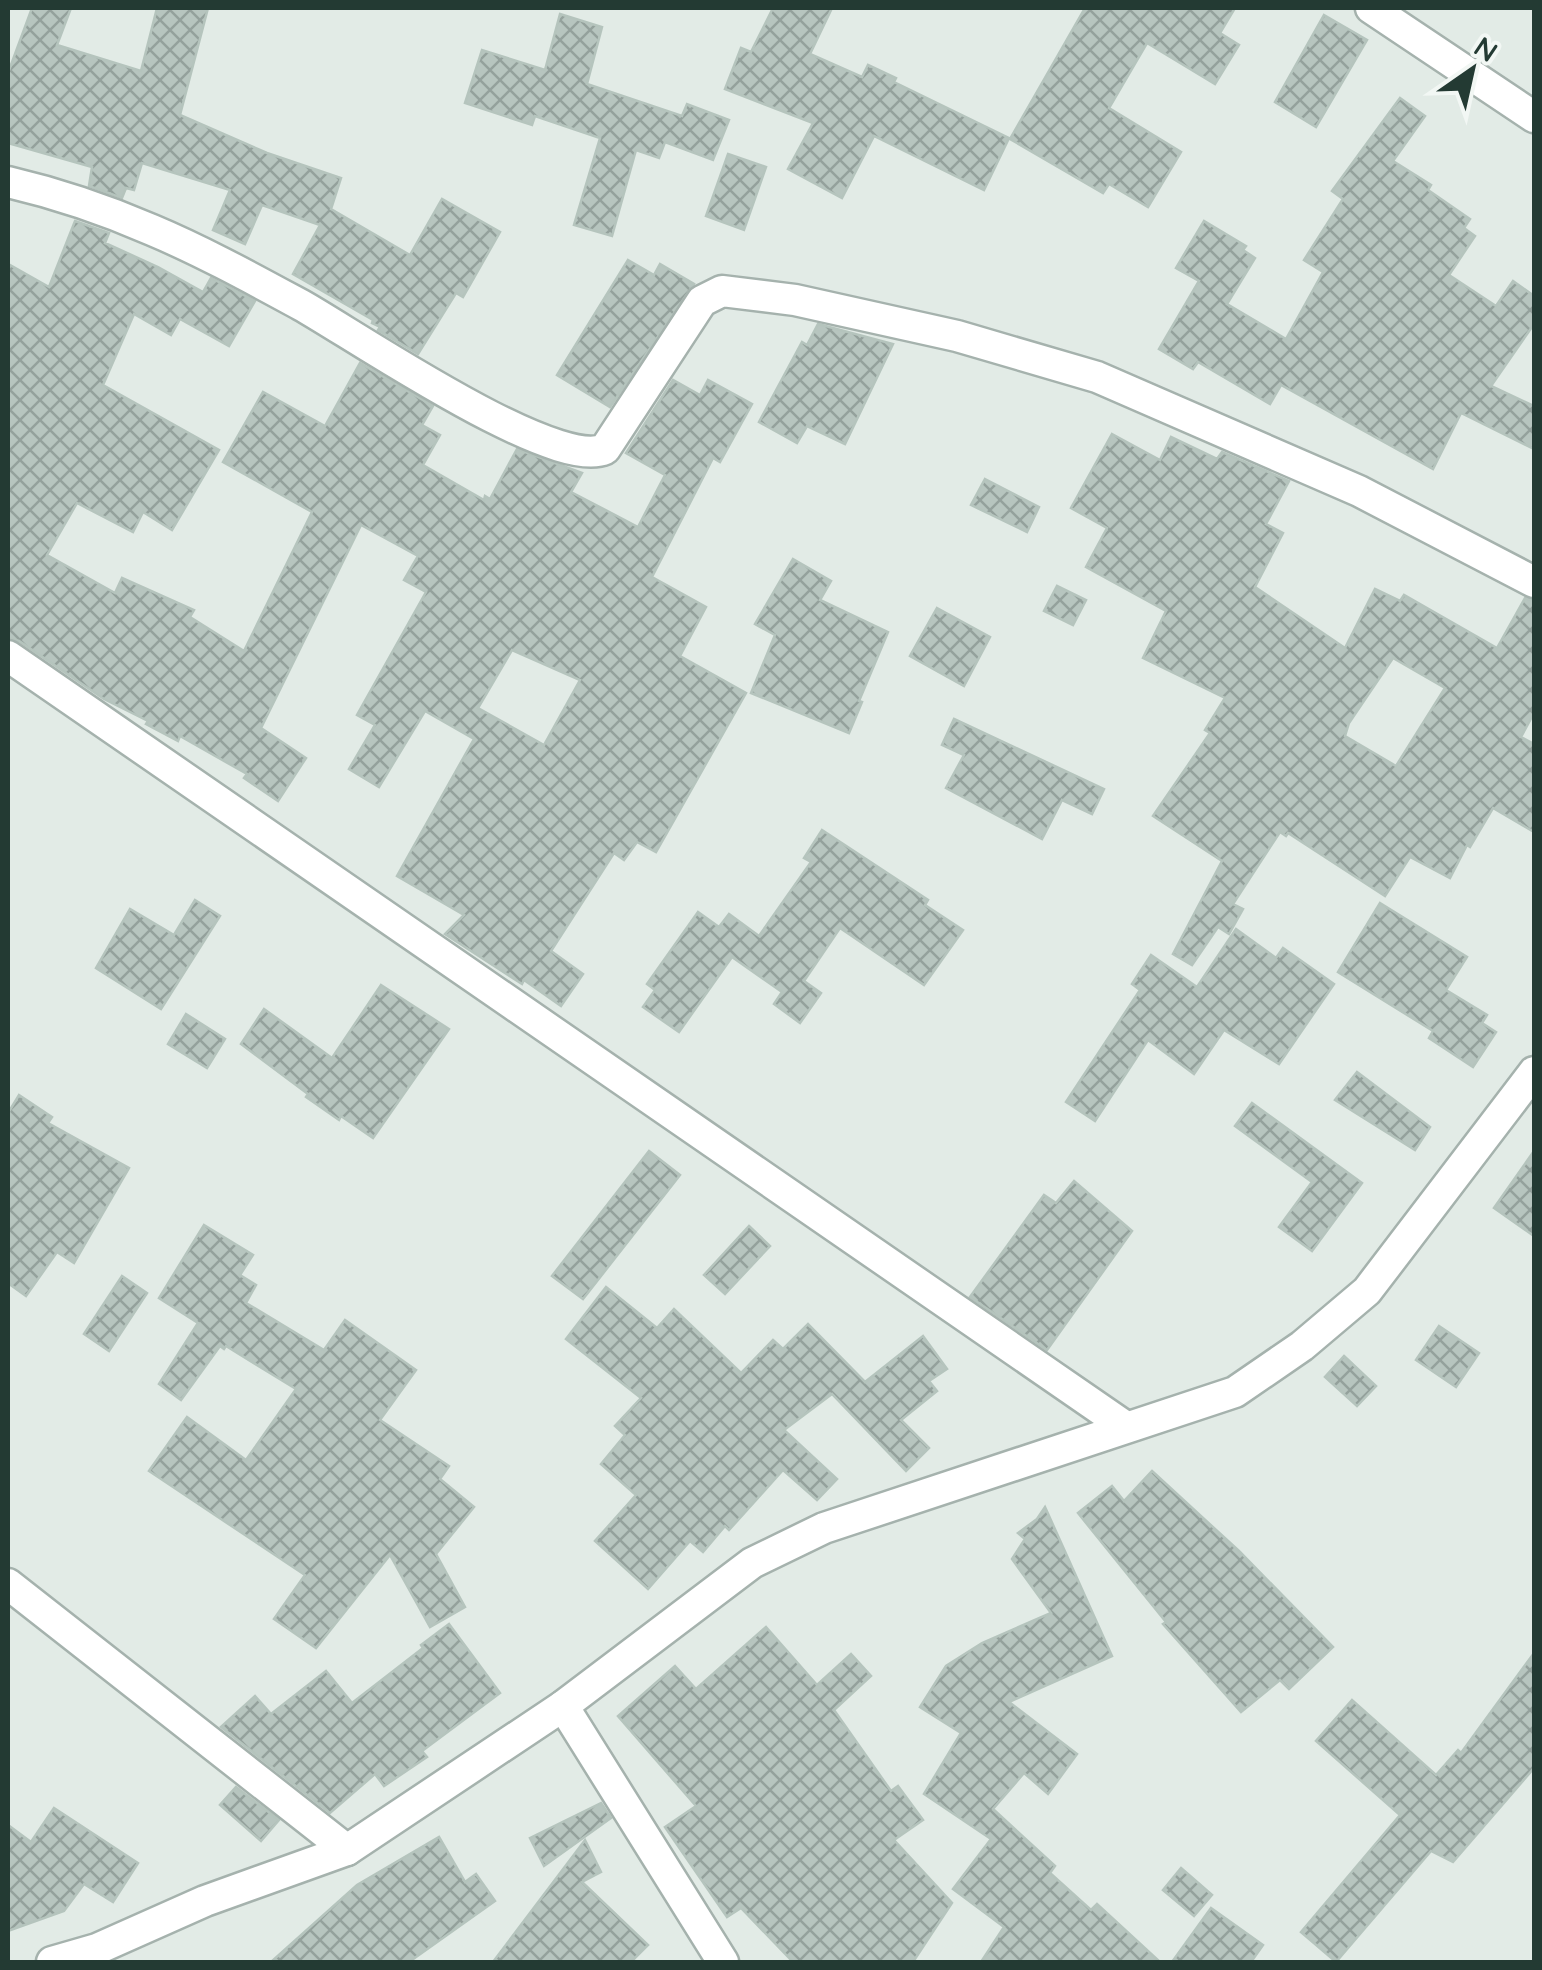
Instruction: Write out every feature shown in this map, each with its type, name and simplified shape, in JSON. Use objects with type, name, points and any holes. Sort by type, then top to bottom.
[{"type":"street","points":[[1371,8],[1534,117]]},
{"type":"street","points":[[8,182],[151,229],[302,306],[452,398],[558,446],[595,453],[605,449],[702,301],[722,291],[795,300],[957,336],[1097,377],[1359,491],[1534,582]]},
{"type":"street","points":[[8,656],[1126,1427]]},
{"type":"street","points":[[52,1962],[96,1949],[206,1900],[348,1850],[563,1706],[752,1563],[824,1528],[1235,1392],[1302,1346],[1367,1291],[1528,1093]]},
{"type":"street","points":[[8,1584],[348,1850]]},
{"type":"street","points":[[563,1706],[723,1962]]},
{"type":"building","points":[[32,8],[71,8],[57,45],[141,71],[157,8],[208,8],[180,115],[267,153],[341,178],[331,209],[410,255],[442,199],[500,232],[463,297],[456,293],[418,354],[378,330],[380,327],[373,320],[293,274],[320,225],[262,205],[245,244],[213,230],[230,190],[142,163],[134,190],[126,188],[122,198],[89,186],[92,167],[8,143],[8,73]]},
{"type":"building","points":[[773,8],[832,8],[810,54],[862,77],[868,65],[896,78],[894,82],[1009,138],[984,190],[874,136],[842,198],[788,169],[813,123],[725,89],[741,48],[751,52]]},
{"type":"building","points":[[1085,8],[1235,8],[1220,33],[1239,45],[1215,84],[1147,43],[1109,108],[1181,152],[1148,207],[1109,184],[1103,193],[1010,139]]},
{"type":"building","points":[[560,14],[602,27],[587,84],[682,116],[687,104],[729,120],[713,160],[665,142],[659,158],[636,150],[612,236],[574,225],[600,138],[535,116],[532,125],[465,103],[482,50],[545,70]]},
{"type":"building","points":[[1324,15],[1367,40],[1316,127],[1275,102]]},
{"type":"building","points":[[1400,98],[1425,116],[1393,161],[1431,185],[1428,190],[1470,219],[1464,228],[1475,236],[1449,275],[1496,306],[1513,281],[1534,296],[1534,324],[1491,386],[1534,406],[1534,449],[1461,413],[1433,469],[1281,385],[1270,404],[1198,362],[1193,369],[1159,349],[1199,281],[1176,268],[1204,221],[1246,246],[1243,250],[1255,258],[1227,304],[1286,339],[1323,272],[1304,260],[1343,199],[1332,191]]},
{"type":"building","points":[[728,154],[766,167],[744,230],[706,216]]},
{"type":"building","points":[[75,221],[109,233],[105,243],[203,292],[211,278],[255,301],[229,346],[180,319],[171,335],[134,314],[103,385],[219,450],[172,530],[143,512],[133,532],[77,503],[47,555],[115,593],[122,578],[194,610],[190,617],[244,651],[312,512],[223,462],[263,392],[325,426],[360,363],[433,406],[422,425],[440,435],[423,465],[484,500],[485,496],[490,499],[517,449],[582,473],[571,492],[638,527],[665,475],[626,453],[673,380],[700,395],[708,380],[752,404],[720,462],[713,458],[652,577],[706,607],[680,656],[746,693],[656,852],[637,842],[624,860],[614,853],[551,951],[583,974],[561,1006],[445,934],[464,915],[397,876],[474,739],[425,711],[379,787],[349,769],[375,725],[357,715],[426,592],[404,580],[418,556],[361,525],[261,728],[306,758],[278,801],[244,778],[247,774],[180,736],[178,741],[146,724],[148,721],[104,699],[19,641],[8,638],[8,264],[49,287]],"holes":[[[512,650],[580,680],[544,745],[478,708]]]},
{"type":"building","points":[[628,260],[654,275],[660,264],[694,284],[610,407],[557,375]]},
{"type":"building","points":[[818,324],[893,344],[845,444],[807,426],[797,443],[759,422],[802,342],[807,345]]},
{"type":"building","points":[[1112,434],[1160,460],[1171,437],[1217,459],[1222,452],[1289,481],[1266,524],[1283,533],[1255,587],[1345,648],[1375,589],[1400,601],[1404,595],[1497,648],[1525,598],[1534,601],[1534,713],[1521,737],[1534,744],[1534,832],[1493,808],[1450,878],[1410,857],[1385,896],[1288,833],[1286,836],[1280,832],[1233,904],[1243,909],[1229,934],[1218,927],[1192,965],[1173,954],[1222,861],[1153,816],[1210,733],[1205,730],[1225,698],[1143,658],[1166,611],[1086,567],[1107,528],[1071,508]],"holes":[[[1393,658],[1445,688],[1396,766],[1345,736],[1349,723]]]},
{"type":"building","points":[[985,479],[1039,507],[1027,532],[971,505]]},
{"type":"building","points":[[793,559],[831,581],[820,600],[888,632],[849,733],[751,693],[775,635],[755,624]]},
{"type":"building","points":[[1057,586],[1086,600],[1073,625],[1044,611]]},
{"type":"building","points":[[937,608],[990,637],[964,686],[910,656]]},
{"type":"building","points":[[954,719],[1104,789],[1092,814],[1062,800],[1042,839],[946,788],[964,755],[942,745]]},
{"type":"building","points":[[822,830],[928,900],[925,905],[963,930],[924,985],[840,928],[804,981],[821,993],[800,1023],[774,1004],[782,992],[732,957],[679,1032],[643,1007],[655,990],[647,984],[698,912],[719,927],[729,914],[759,936],[811,862],[804,858]]},
{"type":"building","points":[[195,900],[220,916],[161,1009],[96,968],[130,909],[174,935]]},
{"type":"building","points":[[1380,903],[1467,957],[1446,990],[1487,1015],[1482,1023],[1496,1032],[1473,1067],[1429,1038],[1433,1031],[1338,972]]},
{"type":"building","points":[[1236,929],[1276,958],[1283,948],[1334,984],[1279,1064],[1224,1030],[1194,1074],[1148,1040],[1095,1121],[1066,1102],[1140,990],[1132,984],[1151,955],[1197,987]]},
{"type":"building","points":[[381,985],[449,1029],[373,1138],[306,1097],[308,1094],[241,1044],[264,1009],[332,1058]]},
{"type":"building","points":[[186,1014],[225,1039],[207,1068],[168,1044]]},
{"type":"building","points":[[1357,1072],[1430,1127],[1415,1150],[1335,1100]]},
{"type":"building","points":[[19,1095],[52,1117],[48,1123],[129,1168],[74,1263],[57,1252],[26,1296],[8,1283],[8,1113]]},
{"type":"building","points":[[1252,1103],[1362,1183],[1312,1251],[1279,1227],[1312,1182],[1235,1126]]},
{"type":"building","points":[[649,1151],[680,1175],[583,1299],[552,1276]]},
{"type":"building","points":[[1534,1151],[1534,1236],[1494,1208]]},
{"type":"building","points":[[1074,1181],[1132,1231],[1047,1350],[970,1297],[1044,1195],[1056,1203]]},
{"type":"building","points":[[204,1225],[253,1255],[240,1275],[256,1285],[246,1303],[324,1350],[345,1320],[416,1370],[380,1420],[449,1466],[440,1479],[474,1507],[436,1554],[465,1607],[430,1627],[390,1555],[316,1648],[274,1619],[305,1575],[149,1471],[187,1417],[246,1460],[296,1389],[226,1346],[220,1346],[181,1400],[159,1384],[198,1323],[159,1298]]},
{"type":"building","points":[[749,1226],[770,1246],[725,1294],[704,1275]]},
{"type":"building","points":[[122,1276],[147,1293],[109,1351],[84,1334]]},
{"type":"building","points":[[606,1287],[657,1328],[674,1309],[741,1373],[773,1340],[783,1349],[808,1324],[865,1382],[923,1336],[947,1369],[929,1381],[937,1391],[901,1420],[929,1448],[906,1471],[832,1394],[784,1430],[837,1479],[817,1500],[783,1470],[729,1530],[725,1526],[703,1552],[690,1541],[648,1589],[595,1541],[636,1495],[601,1464],[625,1435],[615,1426],[641,1398],[566,1339]]},
{"type":"building","points":[[1439,1326],[1479,1353],[1456,1387],[1416,1360]]},
{"type":"building","points":[[1344,1356],[1376,1386],[1357,1406],[1325,1377]]},
{"type":"building","points":[[1152,1471],[1239,1551],[1333,1647],[1289,1689],[1280,1680],[1241,1712],[1163,1624],[1166,1622],[1078,1513],[1112,1486],[1124,1501]]},
{"type":"building","points":[[1045,1507],[1112,1656],[1009,1702],[1077,1754],[1048,1794],[1024,1773],[993,1809],[1055,1866],[1050,1873],[1091,1910],[1097,1904],[1160,1962],[981,1962],[1004,1927],[953,1889],[991,1839],[924,1794],[961,1733],[920,1707],[946,1666],[982,1643],[1051,1613],[1012,1559],[1025,1539],[1018,1533],[1037,1519]]},
{"type":"building","points":[[449,1624],[500,1693],[422,1751],[427,1757],[384,1786],[375,1774],[330,1813],[221,1727],[255,1696],[271,1714],[326,1671],[352,1703]]},
{"type":"building","points":[[766,1627],[817,1685],[851,1654],[871,1676],[834,1710],[891,1791],[898,1786],[923,1820],[894,1840],[952,1903],[913,1962],[793,1962],[741,1908],[727,1917],[665,1827],[696,1806],[618,1716],[675,1666],[696,1689]]},
{"type":"building","points":[[1534,1653],[1534,1768],[1453,1862],[1431,1851],[1336,1962],[1301,1932],[1400,1815],[1316,1741],[1352,1700],[1436,1775],[1458,1750],[1461,1753]]},
{"type":"building","points":[[236,1787],[279,1820],[261,1841],[220,1805]]},
{"type":"building","points":[[601,1803],[611,1818],[544,1866],[530,1838]]},
{"type":"building","points":[[54,1808],[138,1863],[113,1902],[84,1884],[64,1911],[8,1931],[8,1825],[31,1842]]},
{"type":"building","points":[[439,1837],[465,1882],[476,1874],[495,1901],[409,1962],[271,1962],[357,1885]]},
{"type":"building","points":[[585,1840],[601,1872],[582,1882],[648,1945],[631,1962],[493,1962]]},
{"type":"building","points":[[1181,1868],[1212,1895],[1194,1916],[1163,1890]]},
{"type":"building","points":[[1211,1908],[1263,1945],[1251,1962],[1172,1962]]}]
